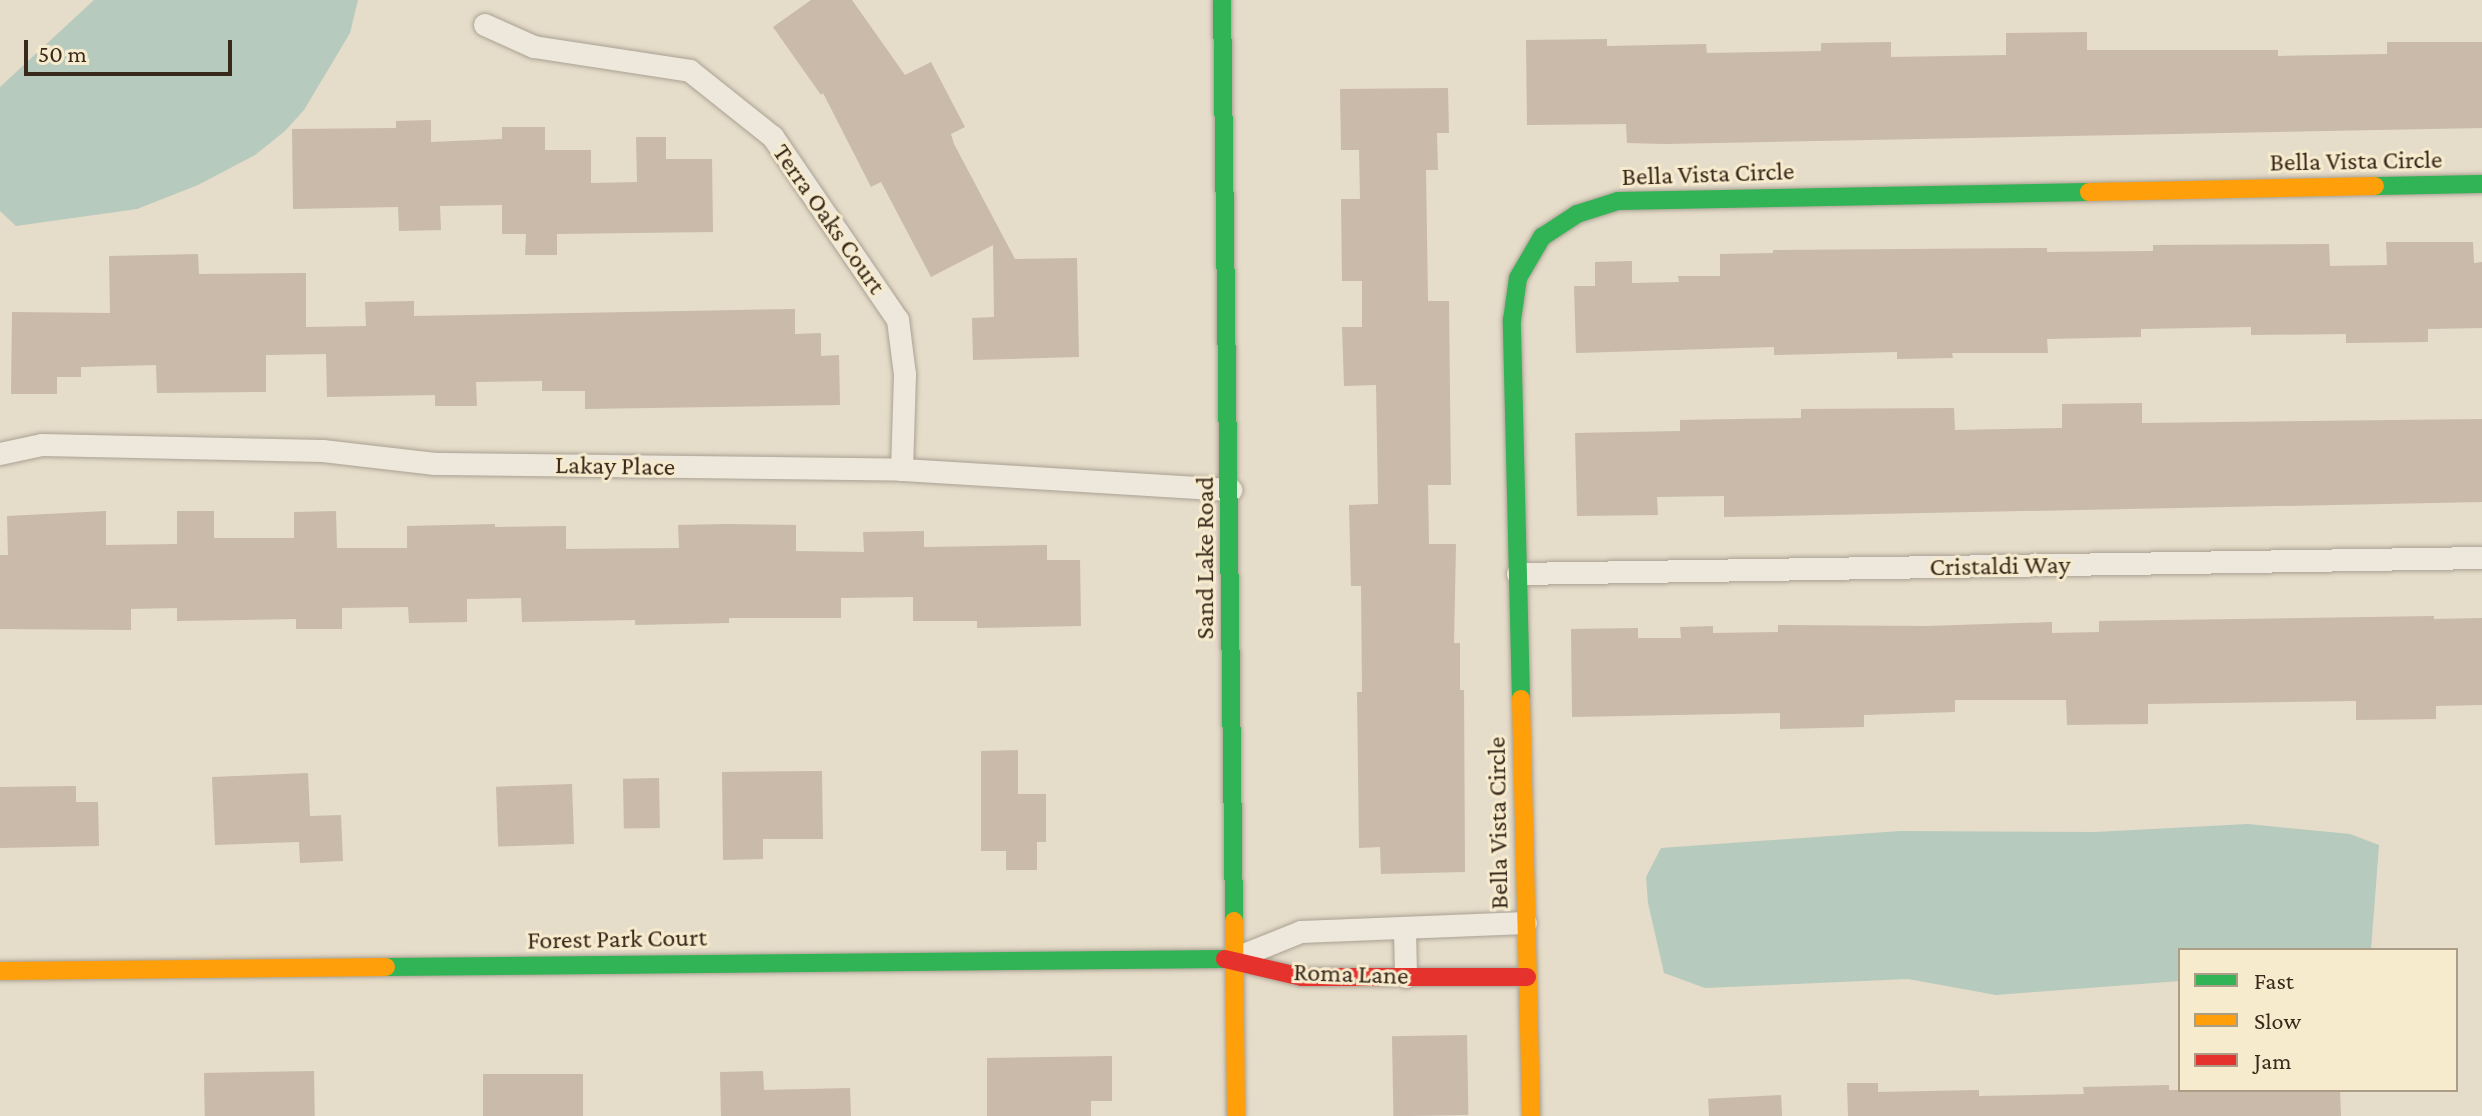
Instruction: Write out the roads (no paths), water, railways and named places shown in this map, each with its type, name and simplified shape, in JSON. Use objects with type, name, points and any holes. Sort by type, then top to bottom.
[{"type":"street","name":"Sand Lake Road","points":[[1222,0],[1231,490],[1236,1116]]},
{"type":"street","name":"Terra Oaks Court","points":[[485,25],[534,47],[690,71],[773,137],[898,320],[905,375],[902,470]]},
{"type":"street","name":"Bella Vista Circle","points":[[1531,1116],[1512,320],[1518,278],[1542,237],[1577,214],[1618,201],[2482,184]]},
{"type":"street","name":"Lakay Place","points":[[0,454],[42,445],[323,451],[435,464],[902,470],[1231,490]]},
{"type":"street","name":"Cristaldi Way","points":[[1518,574],[2482,558]]},
{"type":"street","name":"Roma Lane","points":[[1234,959],[1301,932],[1526,923]]},
{"type":"street","points":[[1405,928],[1406,977]]},
{"type":"street","name":"Roma Lane","points":[[1234,959],[1302,977],[1527,977]]},
{"type":"street","name":"Forest Park Court","points":[[0,971],[1234,959]]}]
